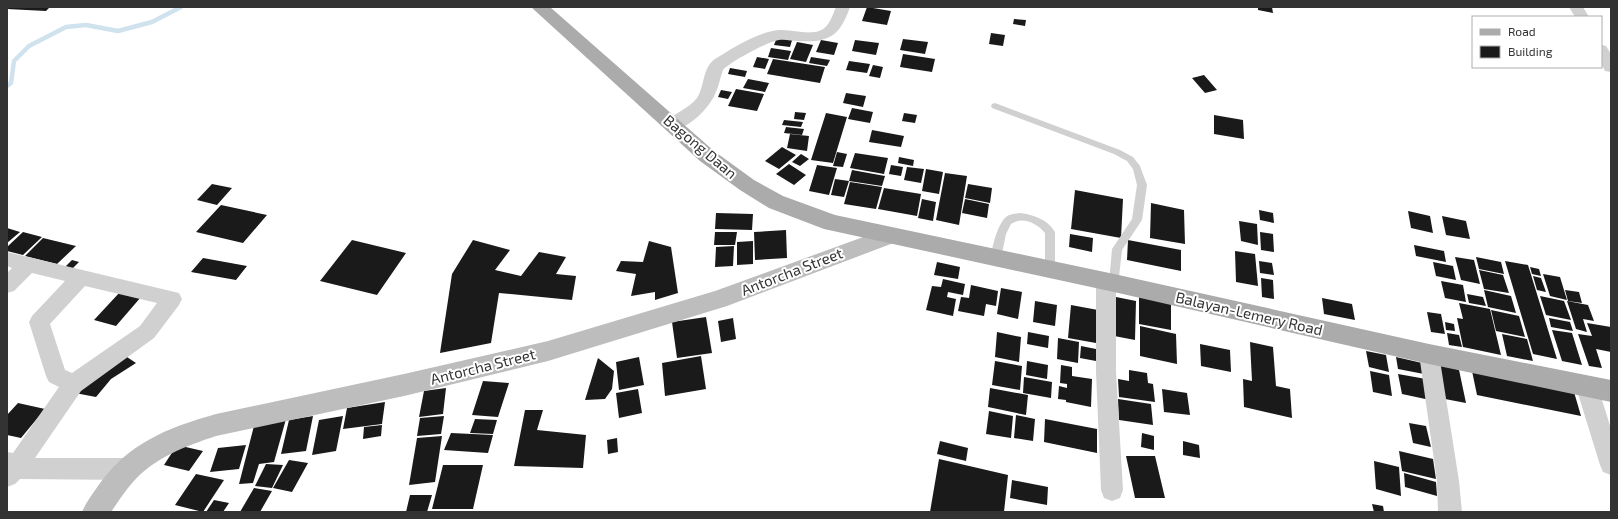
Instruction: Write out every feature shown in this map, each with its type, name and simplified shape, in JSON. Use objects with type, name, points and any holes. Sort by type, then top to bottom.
[{"type":"main road","name":"Bagong Daan","points":[[540,7],[714,161],[746,185],[776,202],[832,223],[888,236]]},
{"type":"main road","name":"Balayan-Lemery Road","points":[[888,236],[1110,282],[1428,354],[1611,391]]},
{"type":"main road","name":"Antorcha Street","points":[[95,512],[129,469],[157,448],[187,434],[216,425],[404,386],[548,351],[719,299],[888,236]]},
{"type":"street","points":[[673,125],[702,104],[711,85],[714,68],[719,64],[775,36],[817,37],[826,35],[833,29],[839,20],[843,7]]},
{"type":"street","points":[[1576,7],[1581,16]]},
{"type":"street","points":[[1602,52],[1611,68]]},
{"type":"street","points":[[7,259],[172,299],[147,332],[74,384],[10,468]]},
{"type":"street","points":[[7,285],[28,264]]},
{"type":"street","points":[[74,384],[56,376],[39,322],[81,277]]},
{"type":"street","points":[[1110,282],[1106,372],[1112,490]]},
{"type":"street","points":[[1428,354],[1448,481],[1450,512]]},
{"type":"street","points":[[1587,387],[1611,465]]},
{"type":"street","points":[[10,468],[129,469]]},
{"type":"lane","points":[[995,106],[1117,152],[1130,159],[1137,168],[1142,185],[1137,220],[1118,249],[1110,282]]},
{"type":"lane","points":[[996,258],[1005,223],[1009,218],[1015,216],[1026,217],[1040,221],[1050,232],[1050,269]]},
{"type":"building","points":[[10,7],[50,7],[46,11],[7,9]]},
{"type":"building","points":[[867,7],[891,11],[887,25],[862,21]]},
{"type":"building","points":[[1258,7],[1272,7],[1273,13],[1258,10]]},
{"type":"building","points":[[1014,19],[1026,20],[1025,26],[1013,24]]},
{"type":"building","points":[[991,33],[1005,35],[1003,46],[989,44]]},
{"type":"building","points":[[778,35],[793,37],[790,47],[774,45]]},
{"type":"building","points":[[903,39],[928,42],[925,54],[900,50]]},
{"type":"building","points":[[821,40],[838,43],[834,55],[816,52]]},
{"type":"building","points":[[855,40],[879,43],[876,55],[852,51]]},
{"type":"building","points":[[797,42],[813,45],[806,62],[790,59]]},
{"type":"building","points":[[771,48],[791,51],[788,60],[768,57]]},
{"type":"building","points":[[903,54],[935,59],[932,72],[900,67]]},
{"type":"building","points":[[757,57],[769,59],[765,69],[753,67]]},
{"type":"building","points":[[811,57],[830,60],[827,66],[809,63]]},
{"type":"building","points":[[773,59],[825,67],[820,83],[767,74]]},
{"type":"building","points":[[849,61],[870,64],[867,73],[846,70]]},
{"type":"building","points":[[873,65],[883,67],[880,78],[869,76]]},
{"type":"building","points":[[730,68],[747,71],[745,77],[728,74]]},
{"type":"building","points":[[1204,75],[1217,90],[1205,93],[1192,78]]},
{"type":"building","points":[[748,79],[769,83],[765,92],[743,88]]},
{"type":"building","points":[[736,89],[764,94],[757,111],[728,106]]},
{"type":"building","points":[[721,90],[732,92],[728,99],[718,97]]},
{"type":"building","points":[[846,93],[866,96],[863,107],[843,103]]},
{"type":"building","points":[[852,108],[873,112],[870,123],[848,119]]},
{"type":"building","points":[[795,112],[806,113],[804,120],[794,119]]},
{"type":"building","points":[[826,113],[847,117],[833,163],[811,160]]},
{"type":"building","points":[[904,113],[917,115],[915,123],[902,121]]},
{"type":"building","points":[[1214,115],[1243,120],[1244,139],[1214,134]]},
{"type":"building","points":[[784,120],[803,122],[801,127],[782,125]]},
{"type":"building","points":[[786,127],[804,129],[802,135],[784,133]]},
{"type":"building","points":[[872,130],[904,136],[901,147],[869,142]]},
{"type":"building","points":[[790,134],[809,136],[807,151],[787,148]]},
{"type":"building","points":[[782,147],[796,155],[779,169],[765,161]]},
{"type":"building","points":[[837,152],[847,154],[843,167],[833,166]]},
{"type":"building","points":[[855,153],[888,158],[884,174],[850,168]]},
{"type":"building","points":[[801,154],[809,159],[800,166],[792,162]]},
{"type":"building","points":[[899,157],[914,160],[913,166],[898,163]]},
{"type":"building","points":[[789,164],[806,175],[794,185],[776,174]]},
{"type":"building","points":[[817,165],[837,168],[829,195],[809,191]]},
{"type":"building","points":[[891,165],[903,167],[901,176],[889,174]]},
{"type":"building","points":[[907,167],[924,169],[921,183],[904,180]]},
{"type":"building","points":[[926,169],[943,172],[939,194],[922,191]]},
{"type":"building","points":[[852,170],[885,176],[882,186],[849,181]]},
{"type":"building","points":[[945,173],[967,176],[959,225],[936,220]]},
{"type":"building","points":[[835,179],[849,181],[844,197],[831,195]]},
{"type":"building","points":[[850,182],[882,187],[876,209],[844,204]]},
{"type":"building","points":[[212,184],[232,188],[217,205],[197,200]]},
{"type":"building","points":[[968,184],[992,188],[990,203],[965,198]]},
{"type":"building","points":[[884,188],[921,194],[917,216],[878,209]]},
{"type":"building","points":[[1075,190],[1123,199],[1121,238],[1071,229]]},
{"type":"building","points":[[922,199],[936,202],[933,221],[918,218]]},
{"type":"building","points":[[965,199],[989,204],[987,218],[962,213]]},
{"type":"building","points":[[1151,203],[1184,210],[1185,244],[1150,238]]},
{"type":"building","points":[[221,205],[267,215],[243,243],[196,232]]},
{"type":"building","points":[[1259,210],[1273,213],[1274,223],[1260,220]]},
{"type":"building","points":[[1408,211],[1430,216],[1433,233],[1411,228]]},
{"type":"building","points":[[716,213],[753,214],[752,230],[715,229]]},
{"type":"building","points":[[1442,216],[1466,221],[1470,239],[1446,235]]},
{"type":"building","points":[[1239,221],[1257,224],[1258,245],[1241,241]]},
{"type":"building","points":[[7,228],[20,232],[7,243]]},
{"type":"building","points":[[786,230],[787,258],[755,260],[754,232]]},
{"type":"building","points":[[23,232],[42,237],[23,255],[7,251],[7,247]]},
{"type":"building","points":[[715,232],[737,232],[735,245],[714,245]]},
{"type":"building","points":[[1260,232],[1273,234],[1274,252],[1261,250]]},
{"type":"building","points":[[1070,234],[1093,238],[1092,252],[1069,247]]},
{"type":"building","points":[[43,238],[76,246],[57,264],[25,256]]},
{"type":"building","points":[[352,240],[406,253],[377,295],[320,281]]},
{"type":"building","points":[[473,240],[510,250],[495,270],[521,276],[539,252],[566,257],[556,274],[576,276],[572,300],[499,293],[491,343],[440,353],[452,274]]},
{"type":"building","points":[[1128,240],[1181,250],[1181,271],[1127,260]]},
{"type":"building","points":[[649,241],[671,247],[678,293],[655,300],[655,292],[631,296],[636,274],[616,271],[621,261],[643,262]]},
{"type":"building","points":[[753,241],[753,264],[737,265],[737,242]]},
{"type":"building","points":[[1414,245],[1444,251],[1446,262],[1416,256]]},
{"type":"building","points":[[734,246],[733,266],[715,267],[716,247]]},
{"type":"building","points":[[1235,251],[1255,254],[1258,286],[1236,282]]},
{"type":"building","points":[[1455,257],[1474,260],[1480,284],[1461,280]]},
{"type":"building","points":[[1476,257],[1501,262],[1504,274],[1479,269]]},
{"type":"building","points":[[203,258],[247,266],[236,280],[191,272]]},
{"type":"building","points":[[72,260],[79,262],[71,270],[64,268]]},
{"type":"building","points":[[1259,261],[1272,263],[1274,275],[1260,273]]},
{"type":"building","points":[[1505,261],[1528,265],[1557,359],[1533,354]]},
{"type":"building","points":[[937,262],[960,267],[958,279],[934,275]]},
{"type":"building","points":[[1433,262],[1453,266],[1456,280],[1436,276]]},
{"type":"building","points":[[1530,267],[1539,269],[1541,276],[1532,274]]},
{"type":"building","points":[[1479,270],[1503,275],[1509,293],[1484,289]]},
{"type":"building","points":[[1543,274],[1560,277],[1567,300],[1550,296]]},
{"type":"building","points":[[1533,276],[1541,278],[1546,292],[1537,290]]},
{"type":"building","points":[[1261,278],[1273,280],[1274,299],[1262,297]]},
{"type":"building","points":[[943,279],[965,284],[963,295],[948,292],[947,297],[956,299],[953,316],[926,310],[932,286],[941,287]]},
{"type":"building","points":[[1441,281],[1463,285],[1466,302],[1445,298]]},
{"type":"building","points":[[971,285],[998,291],[996,306],[986,304],[984,316],[958,311],[961,297],[969,298]]},
{"type":"building","points":[[1001,288],[1022,292],[1018,319],[997,314]]},
{"type":"building","points":[[1484,290],[1511,296],[1516,313],[1488,307]]},
{"type":"building","points":[[1565,290],[1579,292],[1582,303],[1568,301]]},
{"type":"building","points":[[120,292],[141,297],[116,326],[94,320]]},
{"type":"building","points":[[1467,294],[1483,297],[1486,306],[1469,303]]},
{"type":"building","points":[[1111,296],[1136,301],[1135,340],[1109,335]]},
{"type":"building","points":[[1540,296],[1564,301],[1571,320],[1546,315]]},
{"type":"building","points":[[1139,297],[1171,303],[1171,330],[1139,324]]},
{"type":"building","points":[[1322,298],[1352,304],[1355,320],[1324,314]]},
{"type":"building","points":[[1035,301],[1057,305],[1055,326],[1033,322]]},
{"type":"building","points":[[1567,301],[1588,305],[1594,321],[1583,319],[1587,332],[1576,329]]},
{"type":"building","points":[[1459,303],[1490,309],[1501,355],[1463,347],[1457,318],[1463,319]]},
{"type":"building","points":[[1071,305],[1098,310],[1096,343],[1068,338]]},
{"type":"building","points":[[1491,310],[1519,316],[1525,337],[1496,331]]},
{"type":"building","points":[[1427,312],[1441,314],[1445,334],[1431,332]]},
{"type":"building","points":[[706,317],[712,353],[677,358],[672,322]]},
{"type":"building","points":[[733,318],[736,339],[721,342],[718,321]]},
{"type":"building","points":[[1549,318],[1570,322],[1573,331],[1551,327]]},
{"type":"building","points":[[1445,322],[1454,324],[1455,331],[1446,330]]},
{"type":"building","points":[[1587,323],[1611,327],[1611,352],[1596,349],[1602,368],[1589,366],[1578,334],[1592,336]]},
{"type":"building","points":[[1140,326],[1176,334],[1177,364],[1140,356]]},
{"type":"building","points":[[1552,330],[1572,333],[1582,365],[1562,361]]},
{"type":"building","points":[[997,332],[1021,337],[1019,362],[995,357]]},
{"type":"building","points":[[1028,332],[1049,336],[1048,348],[1027,344]]},
{"type":"building","points":[[1447,333],[1459,335],[1462,347],[1449,345]]},
{"type":"building","points":[[1502,334],[1527,339],[1533,361],[1507,356]]},
{"type":"building","points":[[1058,338],[1079,342],[1078,363],[1057,359]]},
{"type":"building","points":[[1250,342],[1273,347],[1276,386],[1290,389],[1292,418],[1244,407],[1243,379],[1252,381]]},
{"type":"building","points":[[1200,344],[1230,350],[1231,372],[1201,366]]},
{"type":"building","points":[[1081,346],[1096,349],[1096,361],[1080,358]]},
{"type":"building","points":[[1366,351],[1386,355],[1389,372],[1369,367]]},
{"type":"building","points":[[121,353],[136,363],[111,379],[96,397],[75,393]]},
{"type":"building","points":[[701,356],[706,389],[665,396],[662,363]]},
{"type":"building","points":[[639,357],[644,385],[619,390],[616,362]]},
{"type":"building","points":[[1396,357],[1422,363],[1424,374],[1398,369]]},
{"type":"building","points":[[598,358],[614,371],[612,389],[605,399],[585,400]]},
{"type":"building","points":[[995,361],[1022,366],[1020,390],[992,385]]},
{"type":"building","points":[[1027,361],[1048,365],[1047,379],[1026,375]]},
{"type":"building","points":[[1438,361],[1458,365],[1466,403],[1445,399]]},
{"type":"building","points":[[1061,365],[1072,367],[1072,376],[1092,379],[1091,407],[1058,399],[1059,386],[1067,388],[1067,384],[1060,383]]},
{"type":"building","points":[[1129,370],[1147,373],[1148,383],[1153,384],[1155,402],[1119,397],[1118,379],[1129,381]]},
{"type":"building","points":[[1370,371],[1389,375],[1392,396],[1373,392]]},
{"type":"building","points":[[1472,371],[1574,392],[1581,416],[1477,395]]},
{"type":"building","points":[[1398,374],[1426,379],[1430,400],[1402,394]]},
{"type":"building","points":[[1024,377],[1052,382],[1051,398],[1023,393]]},
{"type":"building","points":[[483,381],[509,383],[498,417],[472,415]]},
{"type":"building","points":[[446,388],[443,414],[419,417],[424,391]]},
{"type":"building","points":[[990,388],[1028,395],[1026,415],[988,407]]},
{"type":"building","points":[[638,389],[642,413],[619,418],[616,393]]},
{"type":"building","points":[[1162,389],[1187,393],[1190,415],[1164,412]]},
{"type":"building","points":[[1118,399],[1151,404],[1153,425],[1119,420]]},
{"type":"building","points":[[385,402],[382,424],[343,429],[347,408]]},
{"type":"building","points":[[18,403],[45,409],[21,438],[7,435],[7,415]]},
{"type":"building","points":[[525,410],[543,410],[537,430],[586,435],[583,468],[514,466]]},
{"type":"building","points":[[989,411],[1013,416],[1011,438],[986,434]]},
{"type":"building","points":[[1016,415],[1035,419],[1033,441],[1014,438]]},
{"type":"building","points":[[313,416],[306,451],[281,454],[289,420]]},
{"type":"building","points":[[343,416],[336,451],[312,455],[319,420]]},
{"type":"building","points":[[444,416],[441,434],[417,436],[420,418]]},
{"type":"building","points":[[286,419],[274,462],[259,464],[253,483],[239,484],[255,422]]},
{"type":"building","points":[[475,419],[497,420],[493,434],[470,433]]},
{"type":"building","points":[[1045,419],[1097,429],[1097,453],[1044,442]]},
{"type":"building","points":[[1409,423],[1426,426],[1431,447],[1413,443]]},
{"type":"building","points":[[382,425],[381,436],[363,439],[364,427]]},
{"type":"building","points":[[451,433],[493,435],[488,453],[444,450]]},
{"type":"building","points":[[1142,433],[1154,436],[1154,450],[1141,447]]},
{"type":"building","points":[[442,436],[435,482],[409,485],[417,438]]},
{"type":"building","points":[[617,438],[618,452],[608,454],[607,440]]},
{"type":"building","points":[[940,441],[968,448],[966,461],[937,454]]},
{"type":"building","points":[[1183,441],[1199,445],[1200,458],[1183,455]]},
{"type":"building","points":[[177,445],[203,451],[189,471],[164,465]]},
{"type":"building","points":[[246,445],[239,469],[210,472],[218,448]]},
{"type":"building","points":[[1399,451],[1433,459],[1436,479],[1402,471]]},
{"type":"building","points":[[1126,456],[1155,456],[1165,498],[1135,498]]},
{"type":"building","points":[[939,459],[1008,475],[1004,512],[930,512]]},
{"type":"building","points":[[289,460],[308,463],[292,492],[273,488]]},
{"type":"building","points":[[1374,461],[1399,467],[1401,496],[1376,489]]},
{"type":"building","points":[[266,464],[283,465],[272,488],[255,486]]},
{"type":"building","points":[[443,465],[483,465],[473,509],[432,509]]},
{"type":"building","points":[[1404,473],[1436,482],[1437,496],[1405,487]]},
{"type":"building","points":[[196,474],[224,480],[203,512],[175,505]]},
{"type":"building","points":[[1012,480],[1048,487],[1047,505],[1010,498]]},
{"type":"building","points":[[254,488],[272,491],[260,512],[240,512]]},
{"type":"building","points":[[410,495],[432,495],[427,512],[406,512]]},
{"type":"building","points":[[214,500],[229,503],[223,512],[206,512]]},
{"type":"building","points":[[1372,504],[1383,506],[1384,512],[1374,512]]},
{"type":"waterway","points":[[7,86],[11,83],[14,61],[29,46],[66,27],[86,25],[118,31],[152,22],[181,7]]}]
